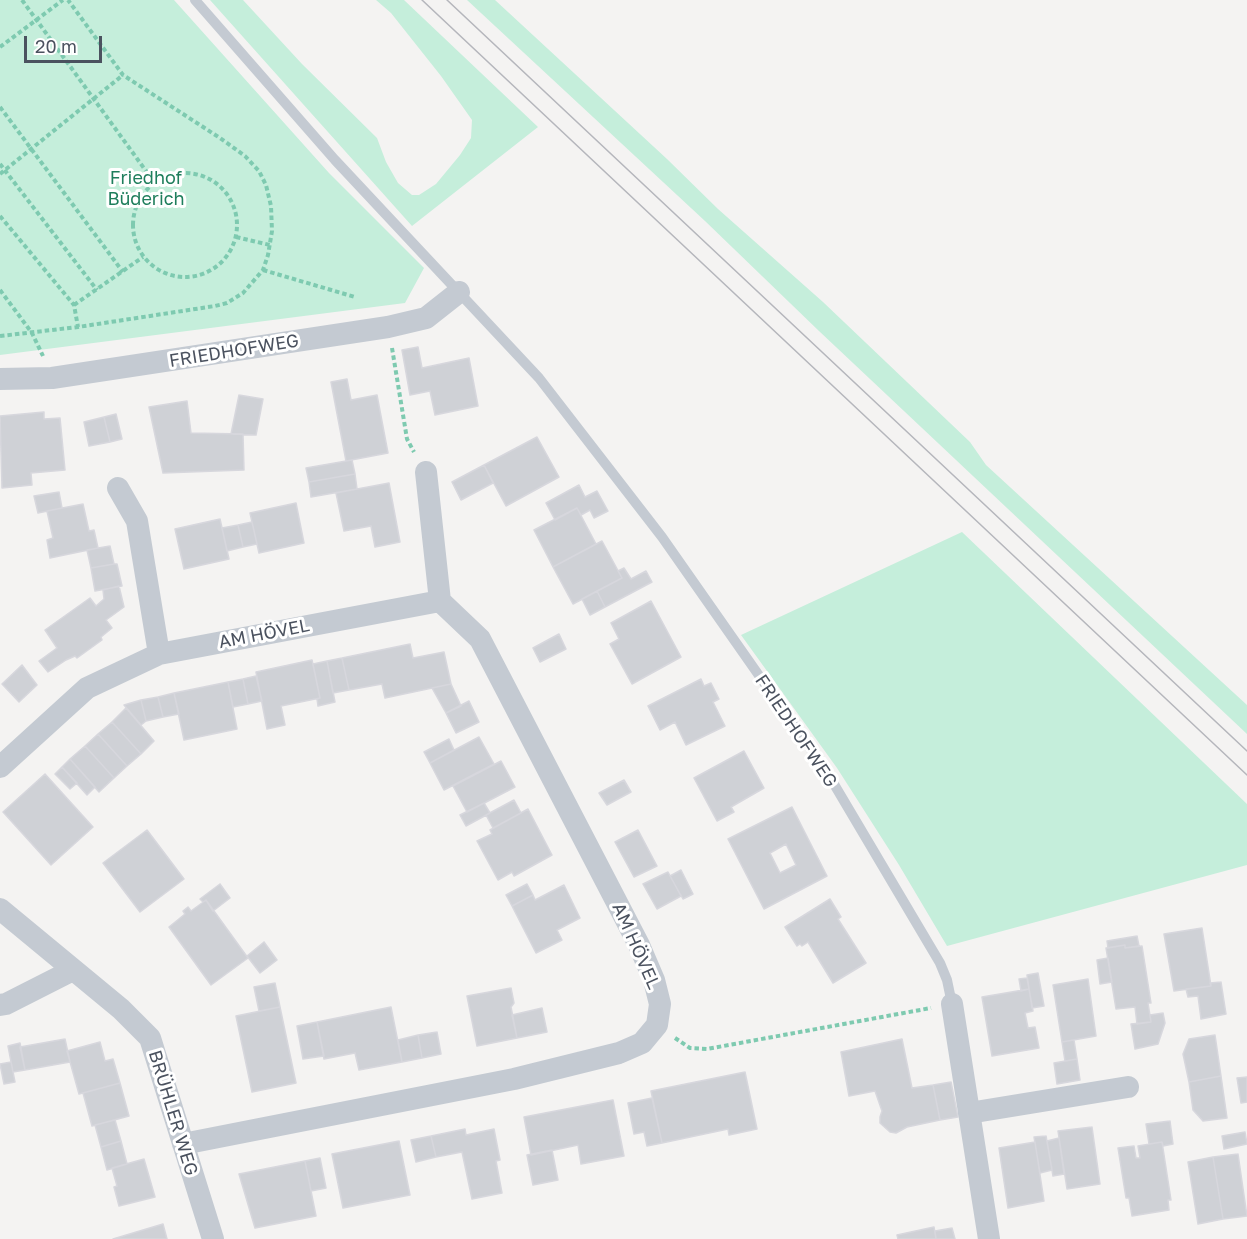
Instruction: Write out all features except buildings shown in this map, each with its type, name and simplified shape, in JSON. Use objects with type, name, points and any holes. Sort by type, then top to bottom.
[{"type":"street","name":"FRIEDHOFWEG","points":[[0,379],[52,378],[388,327],[426,318],[459,292]]},
{"type":"street","points":[[426,472],[440,601]]},
{"type":"street","points":[[118,488],[137,521],[159,654]]},
{"type":"street","name":"AM HÖVEL","points":[[0,767],[87,688],[159,654],[440,601],[480,639],[639,945],[654,980],[660,1004],[657,1026]]},
{"type":"street","name":"BRÜHLER WEG","points":[[0,909],[121,1009],[150,1038],[213,1239]]},
{"type":"street","points":[[0,1005],[73,970]]},
{"type":"street","name":"FRIEDHOFWEG","points":[[952,1004],[989,1239]]},
{"type":"street","points":[[183,1144],[514,1079],[619,1053],[642,1043],[657,1026]]},
{"type":"street","points":[[969,1113],[1128,1087]]},
{"type":"lane","name":"FRIEDHOFWEG","points":[[195,0],[335,160],[539,378],[662,537],[828,774],[940,963],[947,980],[952,1004]]},
{"type":"path","points":[[22,0],[154,182]]},
{"type":"path","points":[[0,47],[63,0]]},
{"type":"path","points":[[0,336],[78,327],[221,304],[243,293],[263,270],[270,244],[271,206],[266,185],[259,171],[245,156],[220,138],[123,75],[68,0]]},
{"type":"path","points":[[0,174],[123,75]]},
{"type":"path","points":[[0,108],[123,272]]},
{"type":"path","points":[[0,164],[97,290]]},
{"type":"path","points":[[188,173],[206,177],[221,187],[232,202],[237,219],[236,237],[229,252],[218,265],[204,274],[187,277],[171,275],[155,268],[143,257],[135,242],[132,226],[135,209],[142,194],[154,182],[170,175],[188,173]]},
{"type":"path","points":[[0,216],[74,305],[78,327]]},
{"type":"path","points":[[236,237],[270,244]]},
{"type":"path","points":[[74,305],[143,257]]},
{"type":"path","points":[[263,270],[355,297]]},
{"type":"path","points":[[0,290],[32,333],[52,378]]},
{"type":"path","points":[[388,327],[407,439],[426,472]]},
{"type":"path","points":[[657,1026],[690,1048],[707,1049],[952,1004]]},
{"type":"green space","name":"Friedhof Büderich","points":[[0,0],[174,0],[329,173],[424,268],[405,303],[0,355]]},
{"type":"green space","points":[[210,0],[243,0],[302,64],[377,138],[386,162],[398,183],[412,195],[419,195],[436,184],[460,155],[471,138],[472,120],[441,76],[391,13],[376,0],[404,0],[538,127],[412,226]]},
{"type":"green space","points":[[467,0],[495,0],[718,209],[823,302],[970,442],[986,465],[1247,705],[1247,734],[705,221]]},
{"type":"green space","points":[[962,532],[1247,804],[1247,865],[947,946],[837,768],[741,635]]},
{"type":"tram line","points":[[422,0],[1247,775]]},
{"type":"tram line","points":[[447,0],[1247,751]]}]
